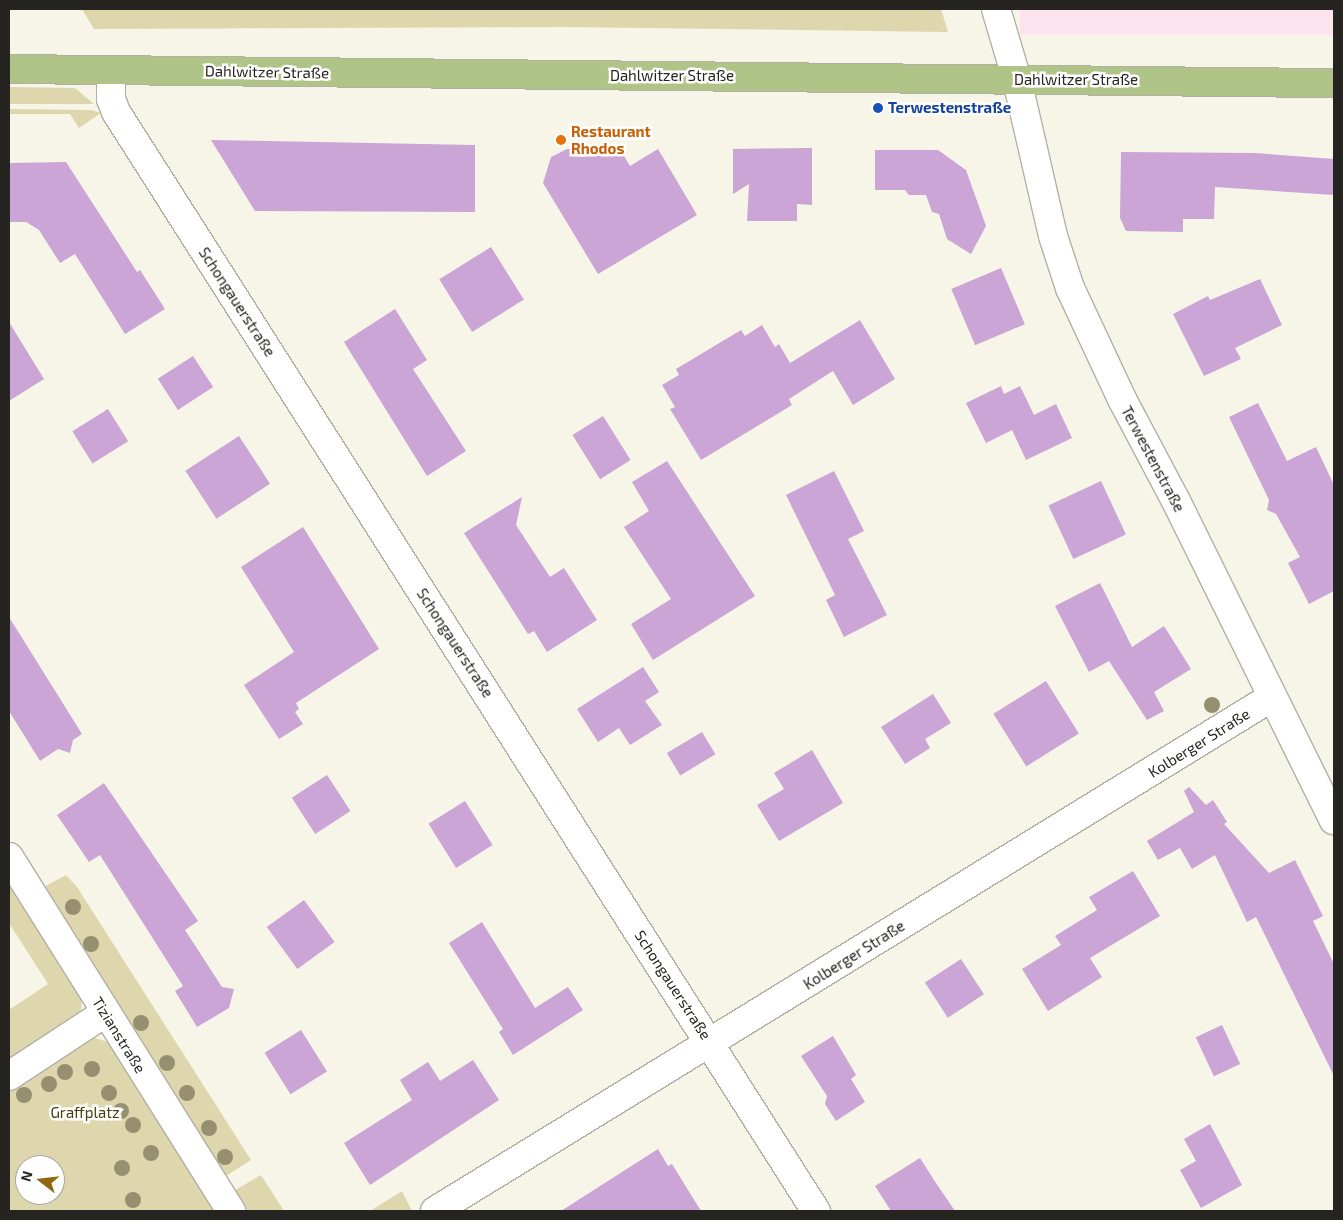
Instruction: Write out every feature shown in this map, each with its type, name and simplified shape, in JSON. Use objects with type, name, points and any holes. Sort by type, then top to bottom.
[{"type":"main road","name":"Dahlwitzer Straße","points":[[9,69],[1334,83]]},
{"type":"street","name":"Terwestenstraße","points":[[996,9],[1017,80],[1053,236],[1070,288],[1123,401],[1176,501],[1334,820]]},
{"type":"street","name":"Schongauerstraße","points":[[110,70],[111,99],[116,112],[816,1211]]},
{"type":"street","name":"Kolberger Straße","points":[[435,1211],[711,1044],[1272,697]]},
{"type":"street","name":"Tizianstraße","points":[[9,857],[105,1013],[231,1211]]},
{"type":"street","points":[[9,1076],[105,1013]]},
{"type":"shaded area","points":[[1020,9],[1334,9],[1334,35],[1020,35]]},
{"type":"green space","points":[[82,9],[941,9],[948,32],[562,27],[94,29]]},
{"type":"green space","points":[[9,87],[75,88],[94,104],[9,104]]},
{"type":"green space","points":[[9,109],[92,110],[101,113],[79,128],[70,114],[9,114]]},
{"type":"green space","points":[[9,873],[82,994],[81,1016],[9,1063],[9,1010],[48,984],[9,923]]},
{"type":"green space","points":[[66,875],[77,887],[251,1160],[223,1178],[42,888]]},
{"type":"green space","name":"Graffplatz","points":[[92,1037],[111,1043],[219,1211],[9,1211],[9,1092]]},
{"type":"green space","points":[[261,1175],[284,1211],[244,1211],[232,1192]]},
{"type":"green space","points":[[402,1191],[412,1211],[370,1211]]},
{"type":"building","points":[[211,140],[475,145],[475,212],[255,211]]},
{"type":"building","points":[[812,148],[812,205],[797,204],[797,221],[747,221],[749,184],[733,194],[733,149]]},
{"type":"building","points":[[567,149],[620,149],[630,166],[658,149],[697,215],[598,274],[543,183],[551,157]]},
{"type":"building","points":[[875,150],[938,150],[966,170],[986,226],[971,254],[947,239],[939,214],[932,212],[926,195],[909,195],[905,190],[875,190]]},
{"type":"building","points":[[1121,152],[1255,153],[1334,159],[1334,195],[1215,187],[1214,219],[1183,219],[1183,232],[1126,231],[1120,218]]},
{"type":"building","points":[[66,162],[137,272],[140,270],[165,309],[125,334],[75,254],[60,263],[39,230],[26,222],[9,222],[9,163]]},
{"type":"building","points":[[491,247],[524,300],[472,332],[439,279]]},
{"type":"building","points":[[1001,268],[1025,324],[975,345],[951,289]]},
{"type":"building","points":[[1260,279],[1282,325],[1235,348],[1241,359],[1204,376],[1173,314],[1208,296],[1210,300]]},
{"type":"building","points":[[395,309],[427,360],[413,369],[466,451],[427,476],[344,342]]},
{"type":"building","points":[[860,320],[895,379],[853,405],[833,371],[789,399],[792,405],[701,460],[670,409],[675,407],[662,385],[679,375],[676,369],[741,330],[745,336],[762,325],[775,347],[779,344],[790,363]]},
{"type":"building","points":[[9,322],[44,379],[9,401]]},
{"type":"building","points":[[193,356],[213,387],[178,410],[158,379]]},
{"type":"building","points":[[1001,386],[1004,394],[1020,386],[1034,415],[1056,404],[1072,438],[1026,460],[1012,430],[986,443],[966,403]]},
{"type":"building","points":[[1258,403],[1287,461],[1316,447],[1334,485],[1334,591],[1309,604],[1288,563],[1300,557],[1276,514],[1267,510],[1269,500],[1229,417]]},
{"type":"building","points":[[108,409],[128,441],[93,463],[72,431]]},
{"type":"building","points":[[603,416],[631,460],[600,479],[572,435]]},
{"type":"building","points":[[239,436],[270,484],[216,519],[185,471]]},
{"type":"building","points":[[667,461],[755,596],[653,660],[631,624],[671,599],[624,527],[649,511],[632,482]]},
{"type":"building","points":[[834,471],[864,531],[848,539],[887,615],[844,637],[826,600],[835,595],[786,495]]},
{"type":"building","points":[[1101,481],[1126,534],[1073,559],[1048,506]]},
{"type":"building","points":[[522,497],[516,525],[550,577],[564,568],[597,620],[547,652],[534,631],[528,634],[464,533]]},
{"type":"building","points":[[303,527],[379,649],[296,703],[299,709],[295,712],[303,724],[279,739],[244,685],[294,652],[241,567]]},
{"type":"building","points":[[1100,583],[1132,647],[1164,626],[1191,669],[1154,692],[1164,711],[1147,720],[1109,661],[1089,672],[1055,606]]},
{"type":"building","points":[[9,617],[82,734],[73,740],[70,753],[58,749],[40,761],[9,711]]},
{"type":"building","points":[[643,667],[659,692],[645,701],[662,725],[630,745],[619,728],[598,742],[577,709]]},
{"type":"building","points":[[1046,681],[1079,734],[1026,766],[993,714]]},
{"type":"building","points":[[933,694],[951,723],[925,739],[930,748],[905,764],[881,727]]},
{"type":"building","points":[[702,732],[715,754],[680,775],[667,753]]},
{"type":"building","points":[[812,750],[843,803],[779,841],[757,805],[784,789],[774,773]]},
{"type":"building","points":[[327,775],[350,811],[315,834],[292,798]]},
{"type":"building","points":[[104,783],[198,921],[185,930],[222,987],[234,989],[229,1008],[197,1027],[175,991],[183,986],[100,855],[89,862],[57,815]]},
{"type":"building","points":[[1189,787],[1206,805],[1213,800],[1227,822],[1224,824],[1269,873],[1295,860],[1323,916],[1313,921],[1334,964],[1334,1076],[1256,917],[1247,922],[1215,855],[1192,869],[1180,848],[1158,860],[1147,841],[1194,812],[1184,791]]},
{"type":"building","points":[[465,801],[493,845],[456,868],[429,824]]},
{"type":"building","points":[[1133,871],[1160,916],[1090,958],[1102,977],[1048,1011],[1022,969],[1061,945],[1055,936],[1097,910],[1089,897]]},
{"type":"building","points":[[304,900],[335,942],[297,969],[267,927]]},
{"type":"building","points":[[482,922],[535,1008],[568,987],[583,1010],[513,1055],[499,1032],[503,1029],[449,943]]},
{"type":"building","points":[[961,959],[984,994],[948,1018],[925,982]]},
{"type":"building","points":[[1222,1025],[1240,1064],[1214,1076],[1196,1037]]},
{"type":"building","points":[[301,1030],[327,1072],[290,1094],[265,1053]]},
{"type":"building","points":[[833,1036],[856,1075],[851,1079],[865,1102],[836,1121],[825,1104],[827,1096],[801,1056]]},
{"type":"building","points":[[473,1060],[499,1100],[370,1185],[344,1143],[412,1100],[400,1080],[428,1062],[440,1081]]},
{"type":"building","points":[[1210,1124],[1242,1185],[1201,1208],[1180,1170],[1196,1161],[1184,1139]]},
{"type":"building","points":[[658,1149],[668,1166],[672,1164],[701,1211],[561,1211]]},
{"type":"building","points":[[920,1158],[955,1211],[891,1211],[875,1186]]},
{"type":"place","name":"Terwestenstraße","points":[[878,108]]},
{"type":"place","name":"Restaurant Rhodos","points":[[561,140]]}]
